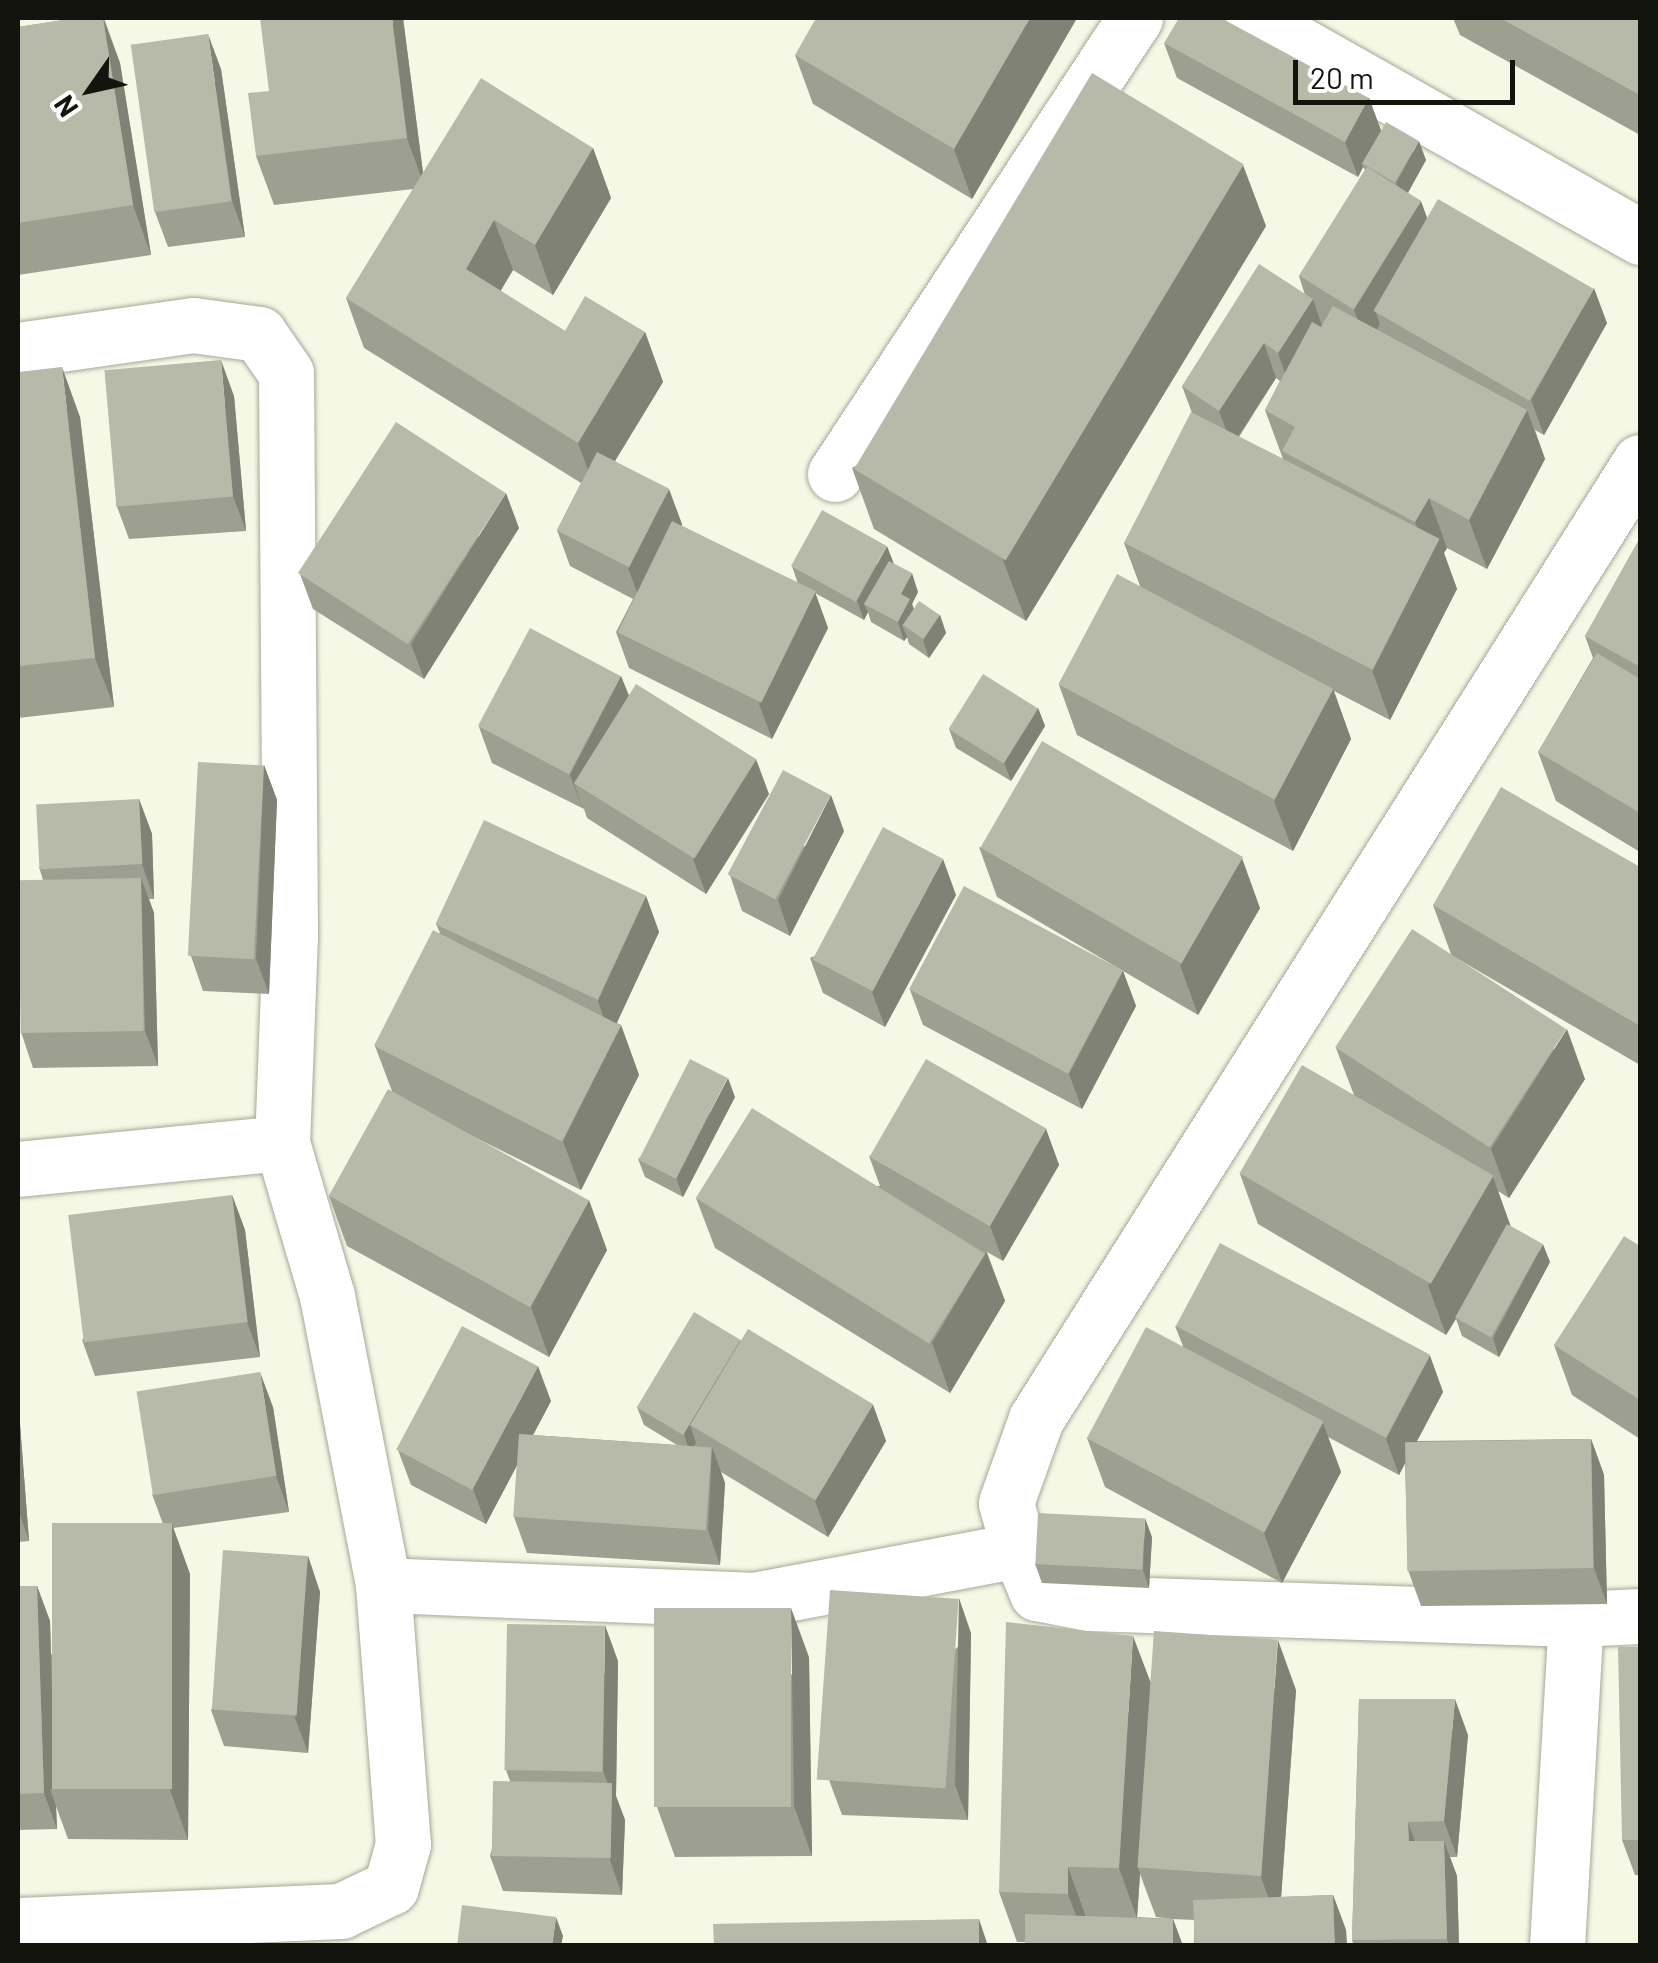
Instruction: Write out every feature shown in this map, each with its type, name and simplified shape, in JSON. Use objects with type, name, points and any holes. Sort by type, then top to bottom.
[{"type":"street","points":[[835,474],[1135,18]]},
{"type":"street","points":[[1253,18],[1640,237]]},
{"type":"street","points":[[18,350],[192,325],[259,334],[286,372],[290,936],[282,1143],[327,1296],[382,1586],[404,1844],[392,1888],[341,1911],[18,1926]]},
{"type":"street","points":[[1640,462],[1036,1418],[1006,1502],[1018,1550],[1038,1593],[1088,1603],[1576,1619],[1640,1616]]},
{"type":"street","points":[[18,1169],[282,1143]]},
{"type":"street","points":[[382,1586],[754,1600],[1018,1550]]},
{"type":"street","points":[[1557,1946],[1576,1619]]},
{"type":"building","points":[[103,18],[133,205],[18,223],[18,27]]},
{"type":"building","points":[[260,18],[392,18],[407,138],[256,156],[248,93],[269,91]]},
{"type":"building","points":[[816,18],[1030,18],[954,149],[795,55]]},
{"type":"building","points":[[1179,18],[1221,18],[1369,98],[1345,142],[1164,43]]},
{"type":"building","points":[[1500,18],[1640,18],[1640,95]]},
{"type":"building","points":[[208,34],[232,201],[154,212],[131,45]]},
{"type":"building","points":[[1092,73],[1244,164],[1006,560],[854,469]]},
{"type":"building","points":[[481,78],[593,148],[535,245],[494,220],[466,269],[565,331],[585,296],[645,332],[578,443],[346,298]]},
{"type":"building","points":[[1386,122],[1419,141],[1395,183],[1362,164]]},
{"type":"building","points":[[1367,167],[1421,201],[1353,309],[1299,276]]},
{"type":"building","points":[[1438,199],[1594,289],[1529,401],[1374,311]]},
{"type":"building","points":[[1259,264],[1313,299],[1278,353],[1264,343],[1219,411],[1182,386]]},
{"type":"building","points":[[1333,306],[1527,410],[1469,520],[1429,498],[1415,522],[1282,451],[1295,427],[1265,410],[1312,322],[1321,327]]},
{"type":"building","points":[[221,360],[233,496],[116,507],[104,370]]},
{"type":"building","points":[[62,367],[95,658],[18,666],[18,372]]},
{"type":"building","points":[[1191,412],[1440,539],[1373,670],[1124,543]]},
{"type":"building","points":[[396,422],[506,493],[408,644],[298,573]]},
{"type":"building","points":[[597,452],[669,489],[629,567],[557,530]]},
{"type":"building","points":[[822,510],[887,546],[856,602],[791,566]]},
{"type":"building","points":[[672,521],[816,591],[761,703],[618,632]]},
{"type":"building","points":[[1640,538],[1640,667],[1585,636]]},
{"type":"building","points":[[889,561],[912,573],[901,594],[910,599],[898,622],[864,604]]},
{"type":"building","points":[[1117,574],[1333,689],[1275,799],[1058,684]]},
{"type":"building","points":[[919,601],[940,615],[924,639],[903,625]]},
{"type":"building","points":[[530,628],[621,676],[569,774],[478,726]]},
{"type":"building","points":[[1597,653],[1640,679],[1640,813],[1538,752]]},
{"type":"building","points":[[983,674],[1038,708],[1004,764],[949,729]]},
{"type":"building","points":[[636,684],[756,759],[694,858],[574,783]]},
{"type":"building","points":[[1042,741],[1243,857],[1181,964],[980,848]]},
{"type":"building","points":[[198,762],[264,765],[254,959],[188,956]]},
{"type":"building","points":[[783,770],[831,795],[775,900],[728,874]]},
{"type":"building","points":[[1501,787],[1640,867],[1640,1026],[1433,905]]},
{"type":"building","points":[[139,799],[142,864],[40,869],[36,804]]},
{"type":"building","points":[[484,820],[646,896],[598,1000],[435,924]]},
{"type":"building","points":[[883,827],[943,859],[873,991],[813,959]]},
{"type":"building","points":[[141,878],[144,1031],[21,1033],[18,880]]},
{"type":"building","points":[[964,886],[1123,971],[1068,1074],[909,989]]},
{"type":"building","points":[[1412,929],[1566,1029],[1490,1147],[1335,1047]]},
{"type":"building","points":[[433,930],[621,1026],[562,1142],[374,1046]]},
{"type":"building","points":[[690,1059],[727,1078],[676,1179],[639,1160]]},
{"type":"building","points":[[926,1059],[1046,1128],[990,1226],[870,1157]]},
{"type":"building","points":[[1302,1065],[1493,1176],[1431,1284],[1240,1173]]},
{"type":"building","points":[[388,1089],[589,1201],[530,1307],[329,1196]]},
{"type":"building","points":[[752,1108],[985,1254],[929,1344],[696,1198]]},
{"type":"building","points":[[232,1195],[248,1322],[84,1342],[68,1215]]},
{"type":"building","points":[[1507,1224],[1543,1244],[1491,1337],[1455,1318]]},
{"type":"building","points":[[1624,1236],[1640,1246],[1640,1400],[1554,1345]]},
{"type":"building","points":[[1220,1243],[1430,1355],[1386,1438],[1176,1326]]},
{"type":"building","points":[[694,1312],[740,1340],[683,1435],[637,1407]]},
{"type":"building","points":[[462,1326],[538,1366],[472,1490],[396,1450]]},
{"type":"building","points":[[1146,1327],[1323,1421],[1264,1533],[1087,1438]]},
{"type":"building","points":[[748,1329],[873,1404],[815,1500],[690,1425]]},
{"type":"building","points":[[260,1372],[276,1476],[153,1495],[137,1392]]},
{"type":"building","points":[[519,1434],[712,1447],[706,1530],[513,1517]]},
{"type":"building","points":[[1591,1439],[1593,1568],[1407,1571],[1405,1442]]},
{"type":"building","points":[[1038,1513],[1145,1519],[1142,1570],[1035,1564]]},
{"type":"building","points":[[52,1523],[172,1523],[172,1789],[52,1789]]},
{"type":"building","points":[[223,1550],[308,1556],[297,1716],[212,1710]]},
{"type":"building","points":[[18,1586],[37,1586],[44,1793],[18,1794]]},
{"type":"building","points":[[830,1590],[959,1599],[945,1789],[817,1780]]},
{"type":"building","points":[[654,1608],[791,1608],[791,1807],[654,1807]]},
{"type":"building","points":[[1006,1622],[1133,1636],[1119,1868],[1068,1867],[1068,1894],[999,1892]]},
{"type":"building","points":[[507,1624],[605,1626],[602,1772],[504,1770]]},
{"type":"building","points":[[1154,1631],[1278,1640],[1261,1876],[1137,1867]]},
{"type":"building","points":[[1618,1647],[1640,1647],[1640,1840],[1622,1840]]},
{"type":"building","points":[[1359,1699],[1455,1699],[1444,1821],[1408,1822],[1409,1841],[1444,1841],[1447,1939],[1352,1940]]},
{"type":"building","points":[[493,1781],[612,1783],[611,1858],[492,1856]]},
{"type":"building","points":[[1333,1895],[1335,1946],[1195,1946],[1193,1900]]},
{"type":"building","points":[[462,1905],[556,1917],[552,1946],[457,1946]]},
{"type":"building","points":[[1025,1914],[1173,1919],[1173,1946],[1025,1946]]},
{"type":"building","points":[[979,1919],[979,1946],[714,1946],[713,1924]]}]
